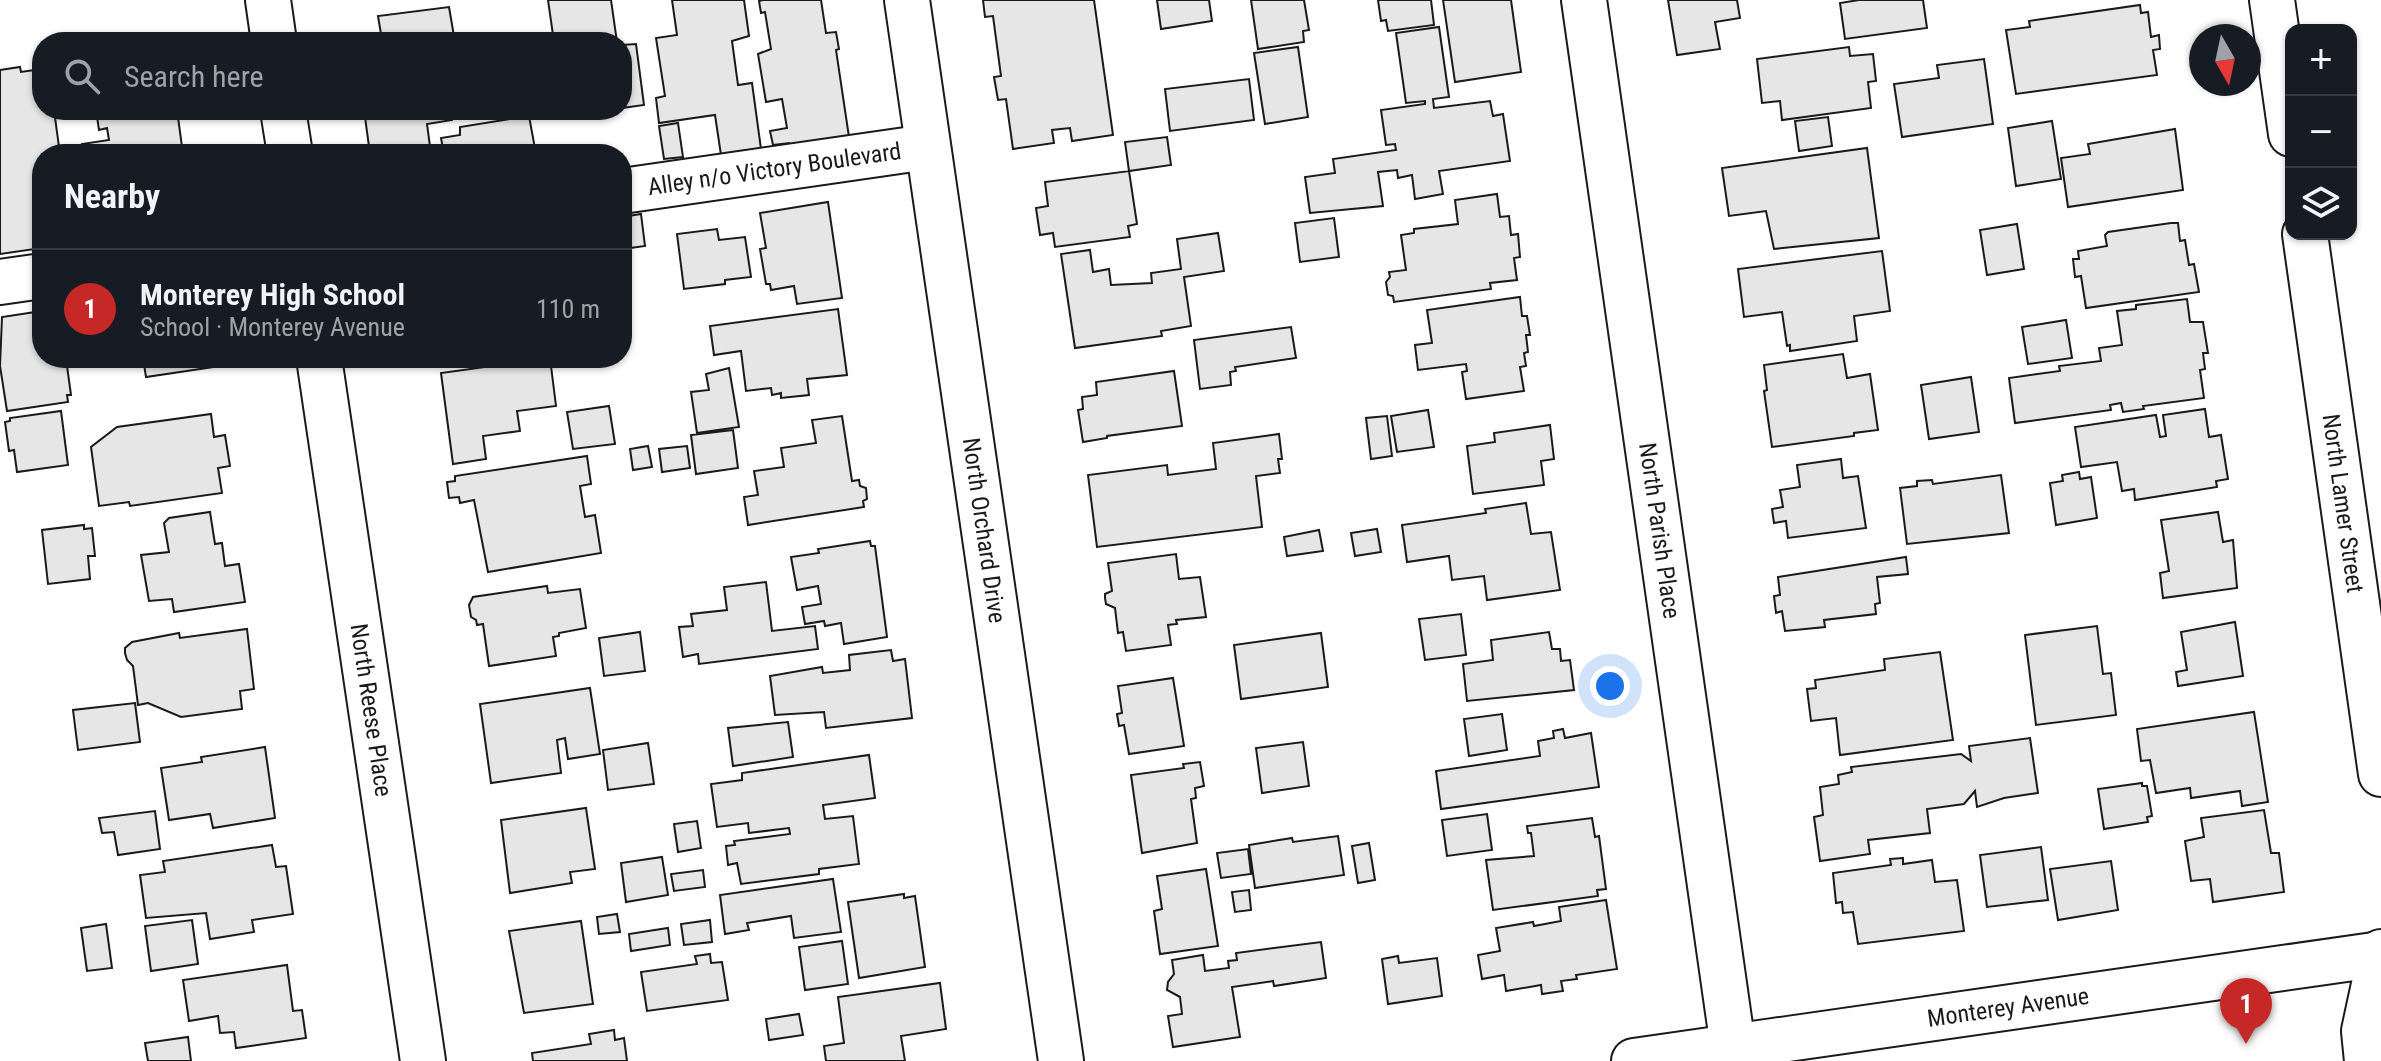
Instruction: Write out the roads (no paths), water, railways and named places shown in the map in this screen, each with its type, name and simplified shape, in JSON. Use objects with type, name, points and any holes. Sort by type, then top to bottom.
[{"type":"street","points":[[268,0],[273,32]]},
{"type":"street","name":"North Orchard Drive","points":[[907,0],[1061,1061]]},
{"type":"street","name":"North Parish Place","points":[[1584,0],[1734,1054]]},
{"type":"street","points":[[2272,0],[2286,96]]},
{"type":"street","points":[[285,120],[288,144]]},
{"type":"street","name":"Alley n/o Victory Boulevard","points":[[632,190],[927,147]]},
{"type":"street","name":"North Lamer Street","points":[[2306,240],[2381,774]]},
{"type":"street","points":[[0,282],[32,277]]},
{"type":"street","name":"North Reese Place","points":[[320,368],[423,1061]]},
{"type":"street","points":[[2367,1061],[2364,1031],[2381,954]]},
{"type":"street","name":"Monterey Avenue","points":[[1634,1061],[1734,1054],[2381,954]]},
{"type":"place","name":"Monterey High School","points":[[2246,1044]]}]
